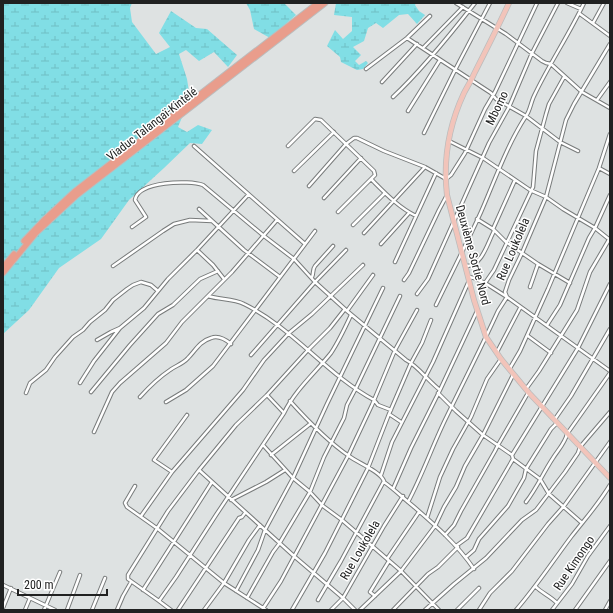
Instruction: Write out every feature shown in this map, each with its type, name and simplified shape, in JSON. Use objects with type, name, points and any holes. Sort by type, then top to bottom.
[{"type":"highway","name":"Viaduc Talangaï-Kintélé","points":[[3,266],[34,230],[74,192],[318,3]]},
{"type":"highway","name":"Viaduc Talangaï-Kintélé","points":[[3,273],[36,233],[77,195],[325,3]]},
{"type":"main road","name":"Deuxième Sortie Nord","points":[[510,3],[464,94],[456,114],[449,141],[446,179],[447,195],[453,221],[467,266],[477,310],[486,337],[509,370],[527,391],[610,478]]},
{"type":"street","points":[[456,3],[518,42],[546,64],[551,64],[582,92],[610,108]]},
{"type":"street","points":[[393,97],[404,87],[475,3]]},
{"type":"street","points":[[424,133],[490,3]]},
{"type":"street","points":[[309,186],[346,144],[354,138],[425,167],[446,179],[451,175],[467,149],[537,3]]},
{"type":"street","name":"Mbomo","points":[[417,294],[428,279],[489,143],[509,107],[532,53],[558,3]]},
{"type":"street","points":[[568,3],[581,9]]},
{"type":"street","points":[[436,305],[499,169],[521,123],[526,116],[533,97],[580,14],[584,3]]},
{"type":"street","points":[[593,23],[604,3]]},
{"type":"street","points":[[423,48],[463,7]]},
{"type":"street","points":[[580,14],[610,36]]},
{"type":"street","points":[[366,69],[407,38],[430,16]]},
{"type":"street","points":[[407,38],[471,80],[496,99],[526,116],[560,142],[578,151]]},
{"type":"street","points":[[382,82],[417,44]]},
{"type":"street","name":"Rue Loukolela","points":[[408,502],[421,478],[427,459],[452,407],[507,297],[505,292],[508,280],[522,253],[546,197],[554,171],[566,120],[610,44]]},
{"type":"street","points":[[408,112],[440,60]]},
{"type":"street","points":[[484,283],[494,270],[530,190],[533,187],[536,151],[550,104],[564,77]]},
{"type":"street","points":[[597,100],[610,82]]},
{"type":"street","points":[[288,146],[315,119],[321,120],[374,171],[375,175],[338,212]]},
{"type":"street","points":[[294,171],[334,132]]},
{"type":"street","points":[[509,370],[518,357],[528,336],[599,168],[610,134]]},
{"type":"street","points":[[445,535],[459,518],[461,511],[527,391],[576,310],[590,272],[610,239],[546,197],[530,190],[483,158],[449,141]]},
{"type":"street","points":[[194,146],[305,244]]},
{"type":"street","points":[[324,198],[361,158]]},
{"type":"street","points":[[364,234],[425,167]]},
{"type":"street","points":[[599,168],[610,174]]},
{"type":"street","points":[[395,262],[436,173]]},
{"type":"street","points":[[371,179],[394,202],[416,216]]},
{"type":"street","points":[[467,266],[473,265],[478,261],[494,230],[515,180]]},
{"type":"street","points":[[132,227],[146,217],[136,202],[135,196],[144,188],[154,185],[194,183],[203,185],[294,259],[315,282],[351,315],[411,363],[440,390]]},
{"type":"street","points":[[353,225],[385,193]]},
{"type":"street","points":[[80,383],[94,361],[120,328],[144,308],[168,279],[197,250],[248,194]]},
{"type":"street","points":[[404,280],[409,273],[447,195]]},
{"type":"street","points":[[547,325],[560,305],[589,238],[610,196]]},
{"type":"street","points":[[199,209],[248,253],[280,277]]},
{"type":"street","points":[[381,244],[410,213]]},
{"type":"street","points":[[477,219],[494,230],[506,242],[554,275],[570,283]]},
{"type":"street","points":[[113,266],[174,224],[190,220],[212,221]]},
{"type":"street","points":[[94,432],[112,392],[120,383],[166,343],[182,322],[224,279],[277,220]]},
{"type":"street","points":[[166,402],[186,390],[206,374],[231,344],[315,231]]},
{"type":"street","points":[[312,277],[315,266],[333,246]]},
{"type":"street","points":[[197,250],[224,279]]},
{"type":"street","points":[[251,355],[315,282],[346,250]]},
{"type":"street","points":[[530,287],[538,264]]},
{"type":"street","points":[[141,516],[172,472],[243,390],[264,360],[289,333],[312,314],[363,265]]},
{"type":"street","points":[[91,392],[130,344],[158,314],[177,302],[200,279],[218,271]]},
{"type":"street","points":[[171,610],[131,582],[128,576],[158,529],[168,510],[199,470],[236,425],[267,395],[330,328],[373,275]]},
{"type":"street","points":[[381,475],[392,442],[401,422],[433,362],[469,279],[474,278],[507,297],[520,308],[547,325],[610,372],[567,434],[563,444],[526,502]]},
{"type":"street","points":[[26,393],[30,383],[46,370],[55,357],[73,337],[99,316],[113,300],[138,283],[145,283],[153,286],[158,291]]},
{"type":"street","points":[[393,610],[428,574],[438,567],[457,546],[467,538],[512,457],[578,348],[610,284]]},
{"type":"street","points":[[236,591],[258,550],[265,530],[293,478],[383,288]]},
{"type":"street","points":[[208,296],[234,300],[244,304],[278,325],[340,378],[374,400],[378,405],[391,410]]},
{"type":"street","points":[[247,598],[310,492],[324,457],[345,415],[347,405],[400,296]]},
{"type":"street","points":[[497,352],[520,308]]},
{"type":"street","points":[[134,486],[125,503],[127,507],[158,529],[224,583],[264,610],[323,506],[374,400],[395,350],[417,310]]},
{"type":"street","points":[[393,488],[410,448],[440,390],[477,310]]},
{"type":"street","points":[[159,601],[216,515],[230,499],[290,402],[330,353],[351,315]]},
{"type":"street","points":[[292,610],[342,520],[368,468],[389,414],[431,320]]},
{"type":"street","points":[[97,340],[120,328]]},
{"type":"street","points":[[466,557],[474,550],[479,539],[508,506],[524,478],[526,469],[610,329]]},
{"type":"street","points":[[528,336],[551,352]]},
{"type":"street","points":[[140,397],[154,382],[171,368],[188,358],[194,350],[206,340],[219,337],[231,344]]},
{"type":"street","points":[[427,518],[440,477],[468,422],[487,379],[501,359]]},
{"type":"street","points":[[360,610],[401,571],[435,526],[513,375]]},
{"type":"street","points":[[438,393],[483,435],[498,445],[540,479],[549,494],[564,506],[582,524]]},
{"type":"street","points":[[267,395],[284,413]]},
{"type":"street","points":[[290,402],[310,424],[348,456],[381,475],[384,482],[403,496],[457,546],[474,569]]},
{"type":"street","points":[[425,610],[454,584],[474,569],[522,520],[536,510],[578,453],[580,447],[610,412]]},
{"type":"street","points":[[389,414],[401,422]]},
{"type":"street","points":[[172,472],[154,460],[187,415]]},
{"type":"street","points":[[271,455],[310,424]]},
{"type":"street","points":[[479,610],[490,593],[512,571],[548,524],[564,506],[610,442]]},
{"type":"street","points":[[263,445],[284,470],[310,492],[323,506],[342,520],[401,571],[439,610]]},
{"type":"street","points":[[199,470],[245,513],[355,610]]},
{"type":"street","points":[[230,499],[266,482],[284,470]]},
{"type":"street","points":[[143,590],[212,482]]},
{"type":"street","points":[[318,600],[357,533],[384,482]]},
{"type":"street","points":[[516,610],[536,587],[599,503],[610,485]]},
{"type":"street","name":"Rue Loukolela","points":[[331,610],[343,598],[372,546],[403,496]]},
{"type":"street","points":[[375,596],[370,592],[388,560],[419,512]]},
{"type":"street","points":[[178,610],[239,518],[245,513]]},
{"type":"street","points":[[204,610],[224,583],[246,545],[260,525]]},
{"type":"street","name":"Rue Kimongo","points":[[552,610],[572,584],[588,556],[610,526]]},
{"type":"street","points":[[575,610],[610,561]]},
{"type":"street","points":[[44,610],[60,572]]},
{"type":"street","points":[[67,610],[80,575]]},
{"type":"street","points":[[92,610],[105,578]]},
{"type":"street","points":[[117,610],[131,582]]},
{"type":"street","points":[[3,585],[55,610]]},
{"type":"street","points":[[536,587],[542,593],[550,596],[557,603]]},
{"type":"street","points":[[3,608],[11,588]]},
{"type":"street","points":[[457,610],[478,588]]},
{"type":"street","points":[[25,610],[30,598]]},
{"type":"street","points":[[605,610],[610,601]]},
{"type":"green space","points":[[3,3],[132,3],[130,8],[132,22],[156,54],[170,47],[159,33],[171,11],[196,28],[207,29],[237,55],[228,67],[214,52],[199,61],[186,50],[179,54],[187,79],[190,98],[178,127],[187,132],[198,125],[212,130],[202,144],[190,143],[129,200],[101,239],[59,268],[29,310],[3,334]]},
{"type":"green space","points":[[246,3],[284,3],[296,15],[270,38],[254,29],[250,10]]},
{"type":"green space","points":[[336,3],[416,3],[415,5],[419,11],[425,15],[417,24],[408,14],[399,15],[383,28],[376,23],[368,28],[364,41],[353,47],[361,55],[355,61],[359,65],[366,61],[368,63],[363,69],[357,70],[341,62],[340,57],[327,46],[335,30],[343,39],[352,31],[352,17],[334,15]]}]
